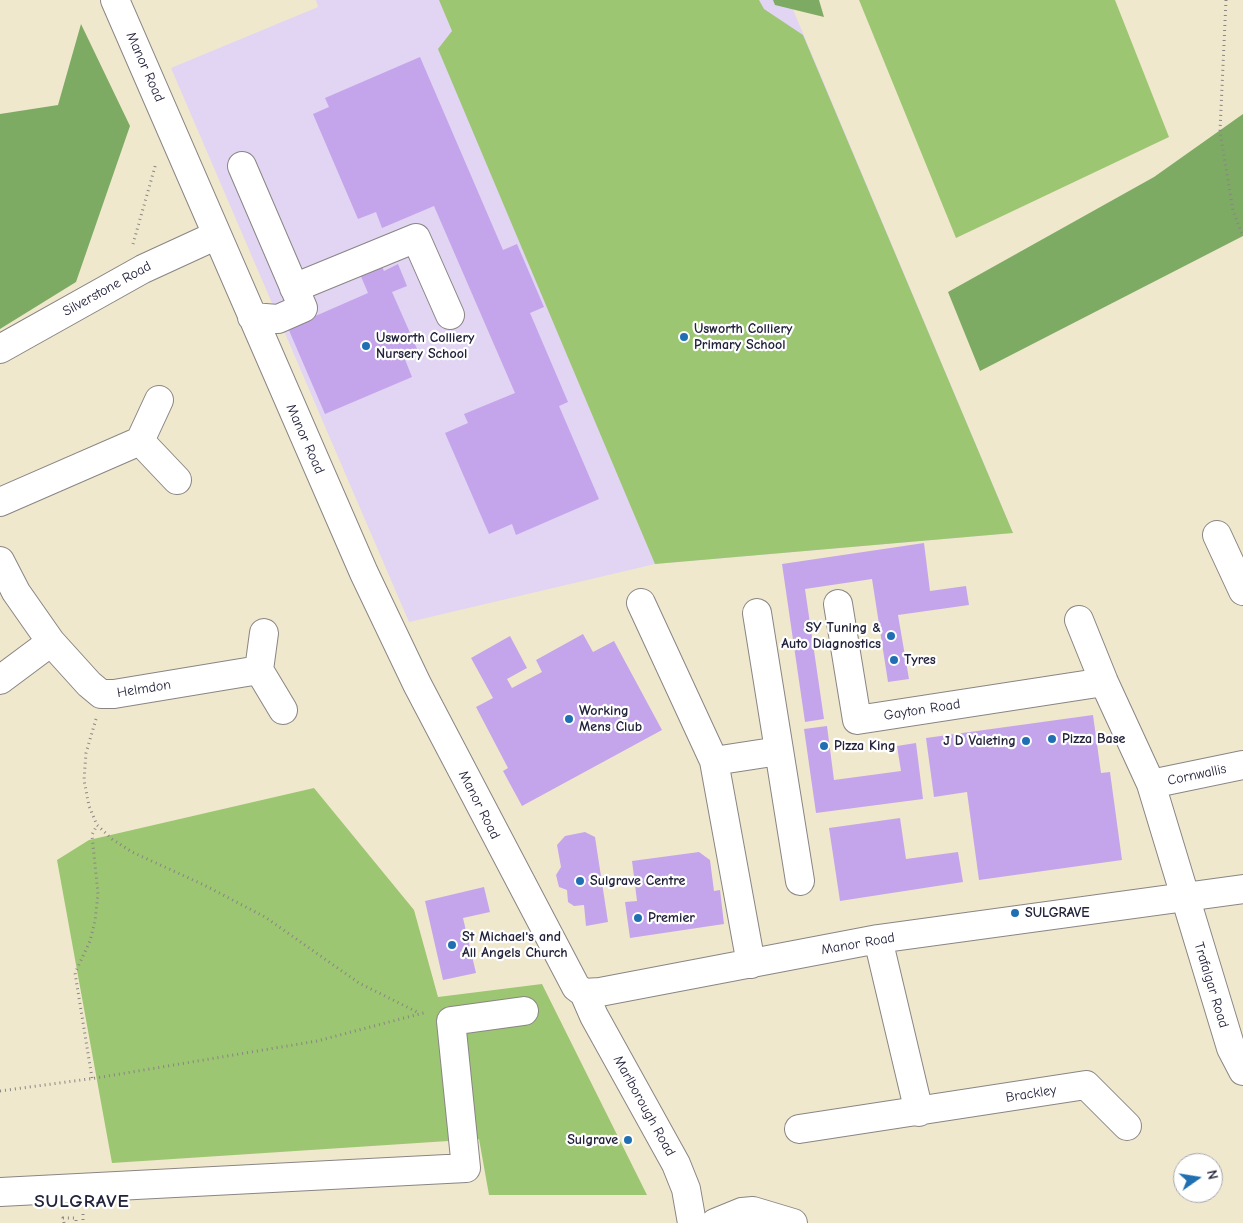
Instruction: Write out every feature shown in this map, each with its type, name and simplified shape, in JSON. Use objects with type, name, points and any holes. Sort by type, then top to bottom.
[{"type":"street","name":"Manor Road","points":[[115,0],[364,573],[417,684],[576,987],[584,993],[600,992],[878,939],[1243,889]]},
{"type":"street","points":[[242,166],[303,308],[278,319],[252,317]]},
{"type":"street","name":"Silverstone Road","points":[[0,349],[143,269],[217,235]]},
{"type":"street","points":[[294,288],[416,238],[450,314]]},
{"type":"street","points":[[0,502],[140,441],[158,400]]},
{"type":"street","points":[[140,441],[177,480]]},
{"type":"street","points":[[1218,535],[1243,591]]},
{"type":"street","name":"Helmdon","points":[[0,561],[16,592],[51,642],[101,694],[114,694],[259,670]]},
{"type":"street","points":[[641,603],[714,761],[751,964]]},
{"type":"street","name":"Gayton Road","points":[[838,604],[857,720],[1104,682]]},
{"type":"street","points":[[757,613],[800,881]]},
{"type":"street","points":[[1079,620],[1104,682],[1151,784],[1184,897]]},
{"type":"street","points":[[264,633],[259,670],[283,710]]},
{"type":"street","points":[[0,680],[51,642]]},
{"type":"street","points":[[714,761],[779,751]]},
{"type":"street","name":"Cornwallis","points":[[1151,784],[1243,765]]},
{"type":"street","name":"Trafalgar Road","points":[[1184,897],[1231,1048],[1243,1071]]},
{"type":"street","points":[[878,939],[920,1112]]},
{"type":"street","name":"Marlborough Road","points":[[584,993],[594,1016],[676,1164],[686,1188],[692,1223]]},
{"type":"street","points":[[0,1192],[466,1168],[450,1021],[524,1011]]},
{"type":"street","name":"Brackley","points":[[799,1129],[920,1112],[1086,1085],[1127,1126]]},
{"type":"street","points":[[715,1223],[742,1212],[753,1211],[793,1223]]},
{"type":"path","points":[[1226,0],[1220,131],[1233,211],[1243,236]]},
{"type":"path","points":[[143,269],[133,244],[157,158]]},
{"type":"path","points":[[101,694],[86,753],[84,780],[89,806],[97,825],[112,839],[132,852],[204,885],[265,917],[359,983],[419,1013]]},
{"type":"path","points":[[92,1078],[75,973],[90,941],[96,921],[98,894],[92,835],[97,825]]},
{"type":"path","points":[[0,1091],[317,1041],[428,1012]]},
{"type":"path","points":[[64,1223],[64,1218],[76,1218],[76,1223]]},
{"type":"shaded area","name":"Usworth Colliery Primary School","points":[[316,0],[789,0],[1013,533],[655,564],[409,622],[171,68],[318,7]]},
{"type":"green space","points":[[439,0],[759,0],[764,9],[803,35],[1013,533],[655,564],[438,49],[452,31]]},
{"type":"green space","points":[[773,0],[819,0],[824,17],[775,5]]},
{"type":"green space","points":[[859,0],[1115,0],[1169,137],[956,238]]},
{"type":"green space","points":[[81,24],[130,126],[76,282],[0,329],[0,114],[58,105]]},
{"type":"green space","points":[[1243,114],[1243,236],[980,371],[948,292],[1154,177]]},
{"type":"green space","points":[[314,788],[414,910],[438,997],[542,984],[647,1195],[489,1195],[479,1139],[112,1163],[57,860],[89,840]]},
{"type":"building","points":[[420,57],[503,250],[517,244],[544,307],[530,313],[568,402],[559,406],[599,499],[516,535],[512,524],[489,534],[445,433],[468,423],[464,414],[515,393],[434,206],[382,228],[376,212],[358,219],[313,114],[329,107],[325,98]]},
{"type":"building","points":[[378,258],[384,271],[398,264],[407,286],[392,292],[418,351],[404,357],[412,377],[325,414],[288,328],[368,293],[357,267]]},
{"type":"building","points":[[924,543],[930,591],[966,586],[969,605],[898,615],[909,679],[888,682],[872,579],[805,589],[824,719],[805,722],[782,564]]},
{"type":"building","name":"Working Mens Club","points":[[583,634],[593,652],[614,641],[662,730],[522,806],[503,771],[508,768],[476,707],[493,698],[471,658],[510,636],[527,668],[507,679],[512,688],[542,672],[536,660]]},
{"type":"building","points":[[1093,715],[1101,773],[1110,772],[1122,860],[979,880],[967,792],[934,797],[926,738]]},
{"type":"building","points":[[827,726],[834,780],[901,771],[897,746],[916,743],[923,799],[816,813],[804,729]]},
{"type":"building","points":[[900,818],[906,859],[958,852],[963,882],[840,901],[829,828]]},
{"type":"building","name":"Sulgrave Centre","points":[[585,832],[595,837],[608,922],[586,926],[584,905],[574,906],[568,902],[567,890],[559,887],[556,875],[561,867],[557,845],[565,836]]},
{"type":"building","points":[[699,852],[710,860],[714,891],[720,890],[724,924],[630,938],[625,902],[637,901],[632,861]]},
{"type":"building","name":"St Michael's and All Angels Church","points":[[484,887],[490,912],[463,918],[476,973],[443,980],[425,901]]},
{"type":"place","name":"Usworth Colliery Primary School","points":[[684,337]]},
{"type":"place","name":"Usworth Colliery Nursery School","points":[[366,346]]},
{"type":"place","name":"SY Tuning & Auto Diagnostics","points":[[891,636]]},
{"type":"place","name":"Tyres","points":[[894,660]]},
{"type":"place","name":"Working Mens Club","points":[[569,719]]},
{"type":"place","name":"Pizza Base","points":[[1052,739]]},
{"type":"place","name":"J D Valeting","points":[[1026,741]]},
{"type":"place","name":"Pizza King","points":[[824,746]]},
{"type":"place","name":"Sulgrave Centre","points":[[580,881]]},
{"type":"place","name":"SULGRAVE","points":[[1015,913]]},
{"type":"place","name":"Premier","points":[[638,918]]},
{"type":"place","name":"St Michael's and All Angels Church","points":[[452,945]]},
{"type":"place","name":"Sulgrave","points":[[628,1140]]},
{"type":"district","name":"SULGRAVE","points":[[82,1202]]}]
